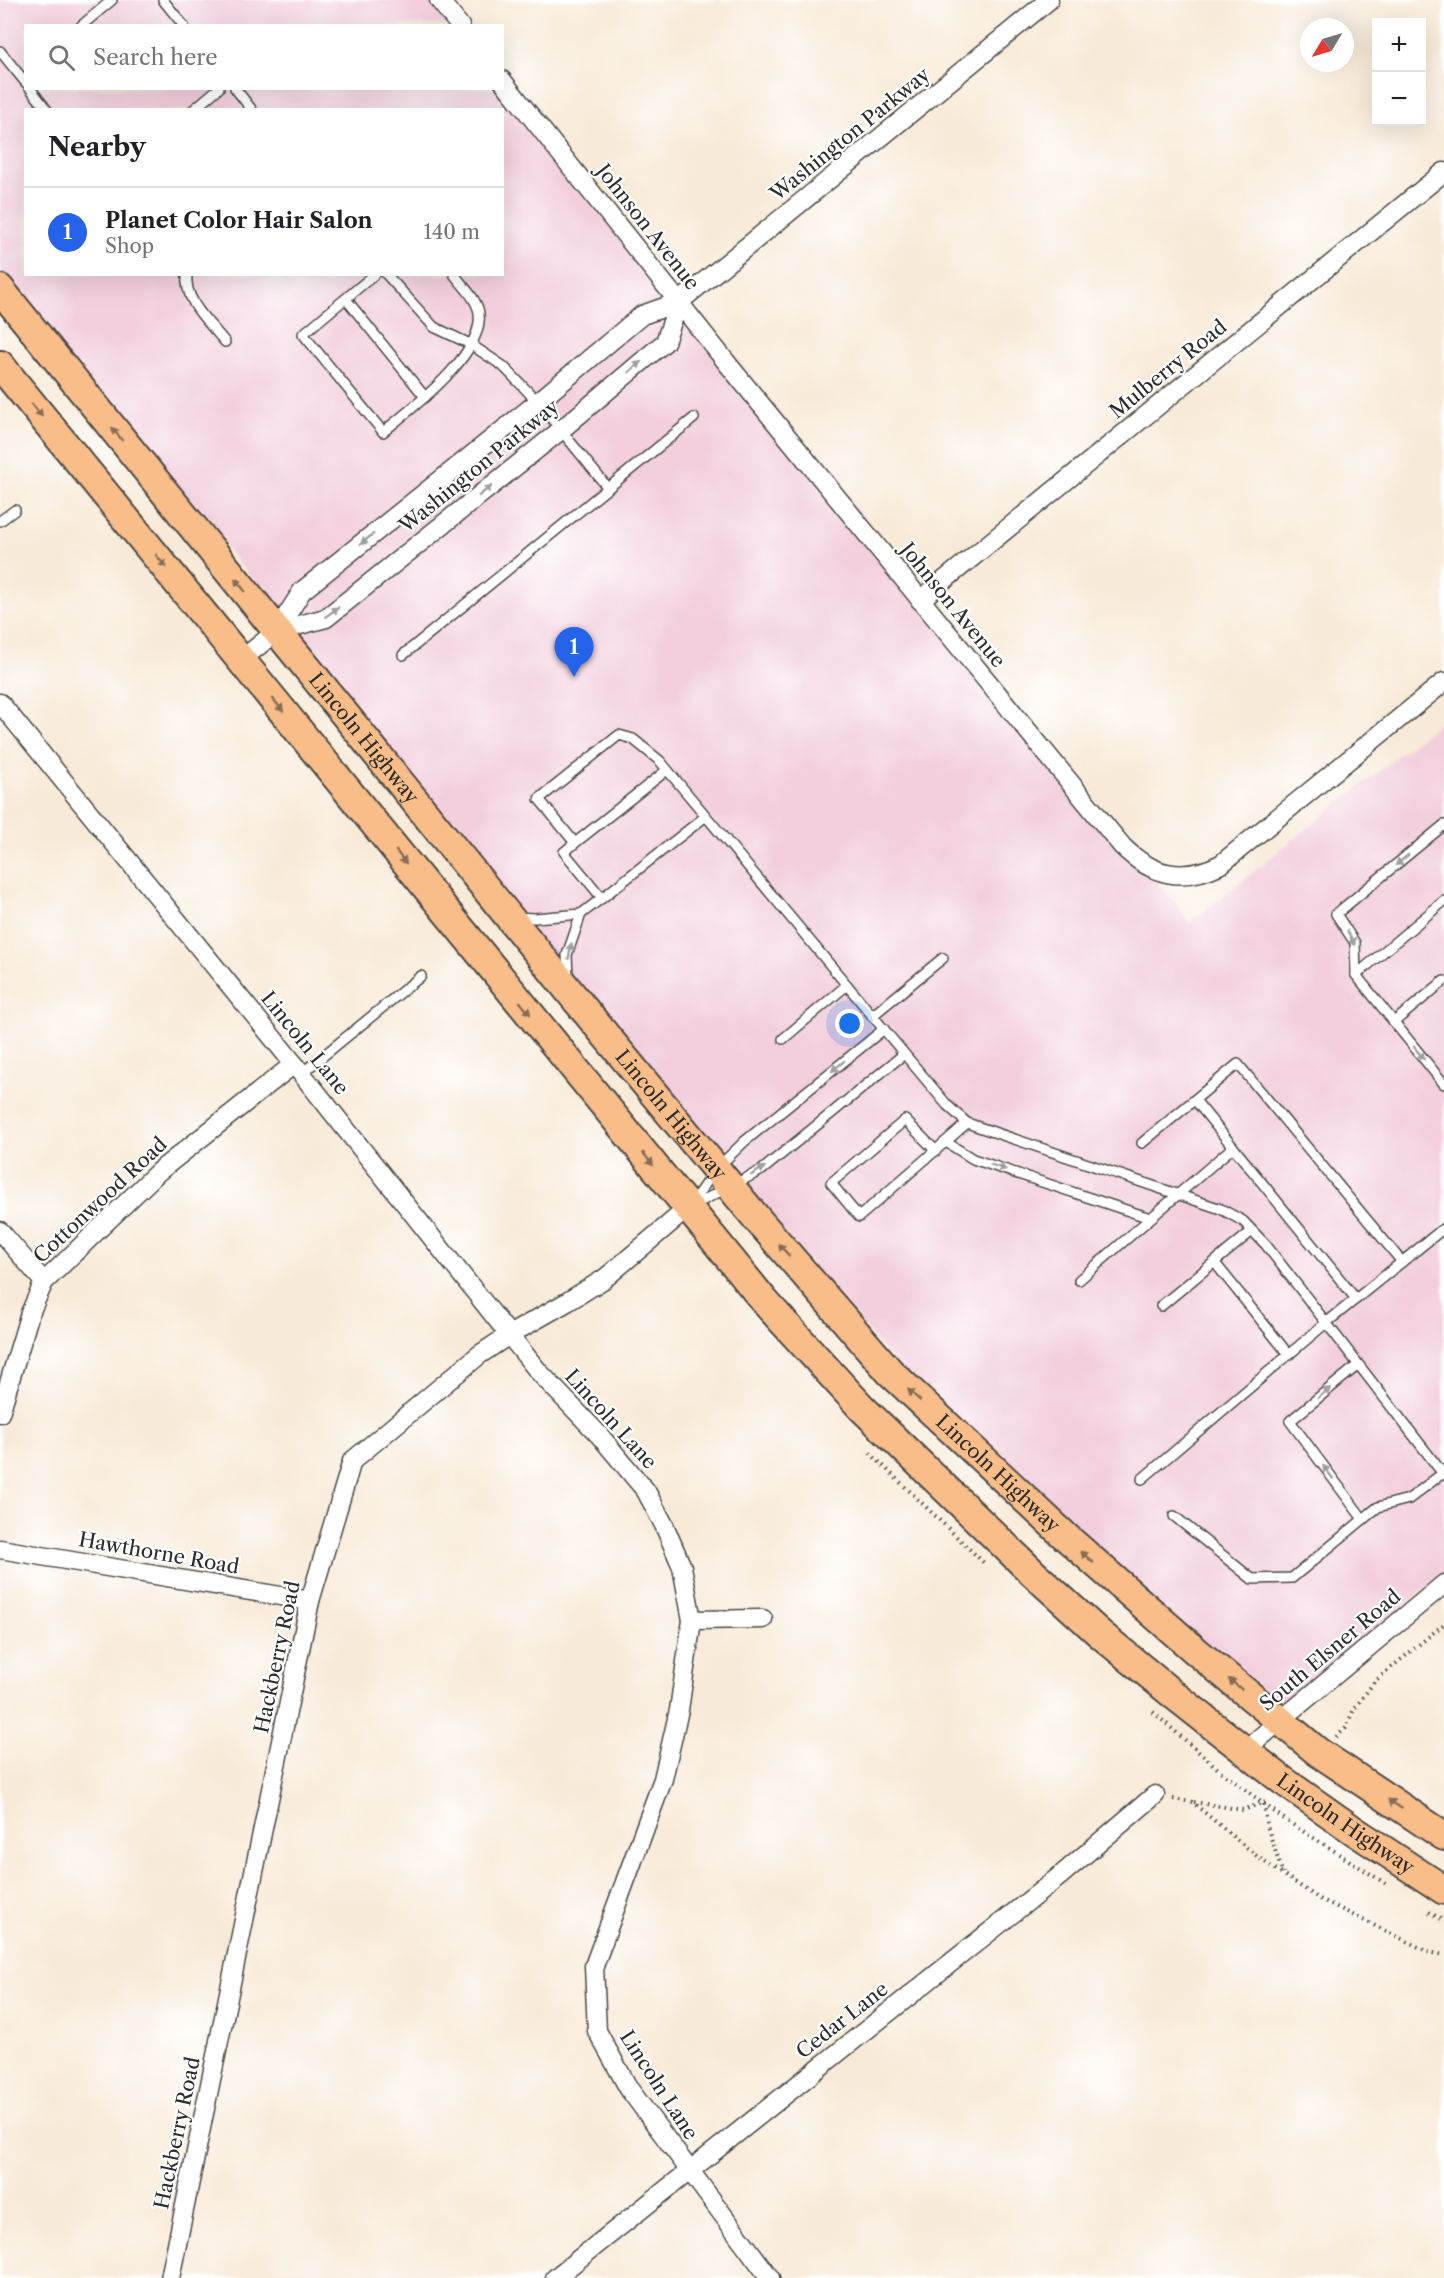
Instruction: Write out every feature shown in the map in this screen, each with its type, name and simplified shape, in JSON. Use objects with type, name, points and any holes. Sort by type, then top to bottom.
[{"type":"main road","name":"Lincoln Highway","points":[[0,289],[569,991],[723,1178],[890,1372],[1131,1596],[1280,1721],[1318,1752],[1444,1836]]},
{"type":"main road","name":"Lincoln Highway","points":[[0,365],[766,1303],[862,1408],[1090,1625],[1244,1751],[1353,1830],[1434,1899]]},
{"type":"street","points":[[440,0],[458,24]]},
{"type":"street","name":"Washington Parkway","points":[[241,660],[277,631],[302,591],[538,402],[642,315],[679,302],[1049,0]]},
{"type":"street","name":"Johnson Avenue","points":[[504,83],[920,600],[1122,846],[1136,859],[1151,868],[1173,874],[1190,875],[1209,870],[1232,856],[1444,682]]},
{"type":"street","name":"Mulberry Road","points":[[920,600],[1444,172]]},
{"type":"street","name":"Washington Parkway","points":[[277,631],[326,618],[561,430],[665,342],[679,302]]},
{"type":"street","name":"Lincoln Lane","points":[[0,703],[538,1371],[600,1436],[646,1491],[664,1525],[682,1567],[692,1620],[679,1710],[663,1779],[594,1966],[597,2031],[629,2089],[770,2278]]},
{"type":"street","name":"Cottonwood Road","points":[[0,1413],[30,1313],[44,1282],[158,1172],[297,1069]]},
{"type":"street","name":"Hackberry Road","points":[[170,2278],[310,1601],[352,1461],[479,1355],[604,1279],[688,1208]]},
{"type":"street","points":[[0,1231],[44,1282]]},
{"type":"street","name":"Hawthorne Road","points":[[0,1549],[310,1601]]},
{"type":"street","name":"South Elsner Road","points":[[1244,1751],[1444,1584]]},
{"type":"street","points":[[692,1620],[764,1619]]},
{"type":"street","name":"Cedar Lane","points":[[555,2278],[1061,1875],[1155,1795]]},
{"type":"lane","points":[[83,24],[112,0]]},
{"type":"lane","points":[[163,0],[182,24]]},
{"type":"lane","points":[[0,51],[24,76]]},
{"type":"lane","points":[[32,90],[45,108]]},
{"type":"lane","points":[[195,108],[217,90]]},
{"type":"lane","points":[[237,90],[250,108]]},
{"type":"lane","points":[[187,276],[186,286],[190,298],[225,342]]},
{"type":"lane","points":[[373,276],[303,334],[383,432],[447,377],[470,344],[479,323],[479,311],[456,276]]},
{"type":"lane","points":[[388,276],[434,327],[470,344],[503,366],[538,402],[608,488]]},
{"type":"lane","points":[[346,299],[425,397]]},
{"type":"lane","points":[[403,655],[694,418]]},
{"type":"lane","points":[[0,521],[15,510]]},
{"type":"lane","points":[[575,843],[539,799],[619,735],[633,739],[660,761],[946,1105],[968,1124],[1221,1209],[1244,1221],[1443,1474],[1409,1498],[1378,1507],[1292,1578],[1252,1579],[1174,1516]]},
{"type":"lane","points":[[602,898],[564,852],[667,770]]},
{"type":"lane","points":[[569,991],[567,955],[582,914],[706,816]]},
{"type":"lane","points":[[1444,825],[1336,914],[1355,943],[1356,975],[1444,1084]]},
{"type":"lane","points":[[1356,975],[1444,901]]},
{"type":"lane","points":[[508,916],[535,918],[582,914]]},
{"type":"lane","points":[[872,1016],[943,958]]},
{"type":"lane","points":[[297,1069],[421,975]]},
{"type":"lane","points":[[1394,1022],[1444,981]]},
{"type":"lane","points":[[783,1039],[847,986]]},
{"type":"lane","points":[[688,1208],[723,1178],[745,1141],[884,1029]]},
{"type":"lane","points":[[688,1208],[723,1178],[762,1170],[904,1054]]},
{"type":"lane","points":[[1142,1143],[1238,1064],[1402,1262]]},
{"type":"lane","points":[[1195,1100],[1356,1299]]},
{"type":"lane","points":[[936,1151],[905,1120],[831,1183],[859,1217],[968,1124]]},
{"type":"lane","points":[[946,1142],[973,1159],[1150,1218]]},
{"type":"lane","points":[[1079,1280],[1233,1147]]},
{"type":"lane","points":[[1142,1479],[1326,1323],[1444,1228]]},
{"type":"lane","points":[[1161,1306],[1252,1231]]},
{"type":"lane","points":[[1215,1263],[1289,1355]]},
{"type":"lane","points":[[1358,1365],[1290,1421],[1363,1519]]},
{"type":"path","points":[[1346,1728],[1354,1709],[1375,1681],[1444,1624]]},
{"type":"path","points":[[1155,1795],[1243,1810],[1264,1803]]},
{"type":"path","points":[[1192,1802],[1235,1839],[1318,1898],[1429,1952],[1444,1955]]},
{"type":"path","points":[[1264,1803],[1267,1826],[1283,1875]]},
{"type":"path","points":[[1264,1803],[1287,1821],[1395,1890]]},
{"type":"path","points":[[1434,1899],[1444,1921]]},
{"type":"shaded area","points":[[0,0],[429,0],[449,24],[24,24],[24,90],[502,90],[667,295],[679,288],[1190,922],[1444,719],[1444,1572],[1281,1710],[1095,1552],[899,1368],[554,961],[274,605],[0,275]]},
{"type":"place","name":"Planet Color Hair Salon","points":[[574,677]]}]
